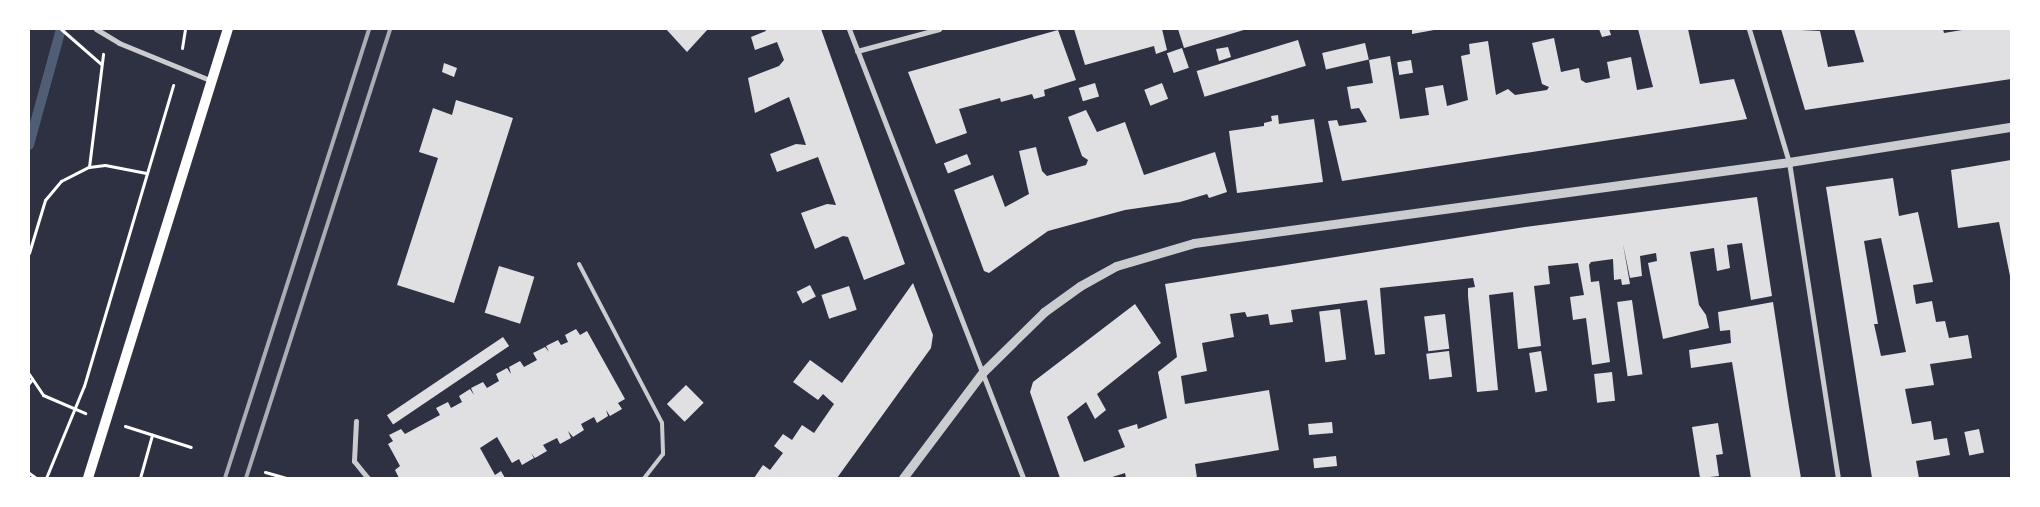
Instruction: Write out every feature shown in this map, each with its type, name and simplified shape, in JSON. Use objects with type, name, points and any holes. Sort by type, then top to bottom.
[{"type":"main road","points":[[88,478],[228,29]]},
{"type":"street","points":[[96,29],[105,36],[213,81]]},
{"type":"street","points":[[849,29],[1023,478]]},
{"type":"street","points":[[857,51],[939,29]]},
{"type":"street","points":[[1749,29],[1789,162],[1838,478]]},
{"type":"street","points":[[903,478],[983,372],[1044,312],[1080,286],[1116,266],[1194,243],[1789,162],[2011,127]]},
{"type":"street","points":[[356,421],[354,461],[368,478]]},
{"type":"lane","points":[[579,264],[662,423],[663,454],[644,478]]},
{"type":"path","points":[[60,29],[102,64]]},
{"type":"path","points":[[89,167],[105,36]]},
{"type":"path","points":[[46,478],[67,433],[84,386],[178,67]]},
{"type":"path","points":[[29,253],[45,200],[62,180],[89,167],[122,166],[146,173]]},
{"type":"path","points":[[29,383],[32,379]]},
{"type":"path","points":[[140,478],[152,435]]},
{"type":"path","points":[[265,472],[286,478]]},
{"type":"path","points":[[29,473],[36,478]]},
{"type":"building","points":[[666,29],[708,29],[687,52]]},
{"type":"building","points":[[765,29],[821,29],[905,264],[864,280],[848,237],[843,236],[815,249],[801,213],[827,204],[836,205],[818,157],[777,172],[770,154],[796,144],[806,145],[789,97],[755,113],[748,78],[779,66],[784,60],[777,42],[755,50],[751,37],[766,31]]},
{"type":"building","points":[[1074,29],[1162,29],[1167,50],[1156,54],[1154,46],[1085,65]]},
{"type":"building","points":[[1178,29],[1247,29],[1184,48]]},
{"type":"building","points":[[1412,29],[1434,29],[1434,30],[1412,34]]},
{"type":"building","points":[[1599,29],[1609,29],[1611,35],[1602,37]]},
{"type":"building","points":[[1638,29],[1688,29],[1700,84],[1734,79],[1747,119],[1342,181],[1328,121],[1337,120],[1339,126],[1367,122],[1359,108],[1351,109],[1347,87],[1373,83],[1369,60],[1390,56],[1400,119],[1429,115],[1425,88],[1443,85],[1447,106],[1468,100],[1461,56],[1470,54],[1469,44],[1488,41],[1496,95],[1508,89],[1515,95],[1547,90],[1549,87],[1542,84],[1532,43],[1554,38],[1561,72],[1579,68],[1581,80],[1586,83],[1610,78],[1607,62],[1631,57],[1637,90],[1653,87]]},
{"type":"building","points":[[1781,29],[1820,31],[1828,67],[1864,62],[1854,29],[1943,29],[1944,33],[1968,29],[2011,29],[2011,79],[1805,110]]},
{"type":"building","points":[[1058,30],[1076,80],[1044,90],[1045,96],[1034,99],[1032,94],[1001,102],[1000,98],[959,109],[967,133],[936,144],[908,72]]},
{"type":"building","points":[[1298,40],[1306,66],[1205,97],[1197,71]]},
{"type":"building","points":[[1365,43],[1369,60],[1326,69],[1322,53]]},
{"type":"building","points":[[1228,47],[1231,57],[1219,61],[1216,49]]},
{"type":"building","points":[[1182,48],[1189,68],[1174,73],[1167,53]]},
{"type":"building","points":[[1411,60],[1413,73],[1399,75],[1397,62]]},
{"type":"building","points":[[444,63],[457,68],[454,77],[442,72]]},
{"type":"building","points":[[1095,83],[1099,96],[1083,101],[1079,88]]},
{"type":"building","points":[[1162,83],[1168,99],[1150,106],[1144,90]]},
{"type":"building","points":[[456,100],[513,118],[454,303],[397,285],[438,158],[419,152],[433,108],[452,115]]},
{"type":"building","points":[[1086,110],[1097,132],[1125,122],[1144,175],[1215,152],[1227,192],[1209,198],[1207,194],[1180,202],[1125,210],[1048,231],[989,273],[984,271],[954,190],[993,175],[1005,207],[1029,194],[1019,151],[1036,147],[1042,171],[1047,176],[1086,165],[1088,160],[1082,156],[1068,117]]},
{"type":"building","points":[[1278,115],[1279,124],[1314,119],[1323,182],[1237,193],[1229,131],[1264,126],[1264,123],[1272,121],[1271,116]]},
{"type":"building","points":[[967,154],[971,164],[948,174],[944,163]]},
{"type":"building","points":[[2011,160],[2010,276],[1999,222],[1958,228],[1951,170]]},
{"type":"building","points":[[1893,178],[1899,216],[1918,212],[1933,282],[1913,285],[1916,304],[1932,301],[1936,322],[1945,321],[1949,338],[1968,335],[1972,358],[1930,364],[1934,385],[1905,389],[1912,424],[1931,421],[1934,440],[1947,438],[1950,455],[1916,461],[1919,478],[1872,478],[1826,187]],"holes":[[[1881,238],[1906,352],[1881,356],[1874,324],[1878,324],[1864,241]]]},
{"type":"building","points":[[1757,197],[1772,296],[1751,300],[1742,243],[1727,245],[1730,268],[1717,271],[1714,248],[1690,252],[1699,305],[1706,315],[1709,328],[1663,339],[1648,263],[1657,261],[1656,253],[1640,256],[1642,276],[1630,278],[1623,244],[1630,284],[1622,285],[1621,279],[1614,280],[1613,259],[1591,262],[1589,265],[1591,282],[1599,281],[1610,362],[1592,365],[1586,318],[1573,320],[1570,297],[1584,295],[1578,263],[1548,266],[1550,284],[1534,286],[1541,346],[1518,349],[1513,292],[1489,295],[1498,390],[1477,392],[1468,296],[1468,288],[1475,287],[1473,278],[1380,288],[1385,354],[1375,355],[1367,300],[1291,310],[1293,322],[1270,325],[1268,314],[1247,317],[1245,312],[1230,314],[1234,337],[1202,343],[1207,371],[1181,376],[1185,404],[1269,390],[1279,450],[1195,464],[1197,478],[1126,478],[1125,473],[1109,478],[1060,478],[1030,392],[1033,382],[1135,304],[1161,343],[1097,394],[1106,410],[1095,419],[1086,402],[1067,417],[1084,462],[1125,447],[1118,430],[1137,424],[1138,429],[1167,418],[1158,372],[1177,357],[1165,284],[1525,227]]},
{"type":"building","points":[[499,266],[534,277],[520,324],[485,313]]},
{"type":"building","points":[[913,283],[933,335],[931,348],[837,478],[754,478],[763,465],[770,470],[783,453],[774,446],[783,434],[792,440],[802,425],[814,433],[834,404],[823,394],[818,400],[793,382],[810,360],[842,383]]},
{"type":"building","points":[[810,285],[816,297],[803,303],[797,292]]},
{"type":"building","points":[[849,286],[857,310],[829,319],[821,295]]},
{"type":"building","points":[[1632,300],[1642,374],[1628,376],[1617,302]]},
{"type":"building","points":[[1773,302],[1801,478],[1751,478],[1732,362],[1691,368],[1689,350],[1731,343],[1730,330],[1720,331],[1718,312]]},
{"type":"building","points":[[1340,309],[1346,360],[1325,362],[1319,312]]},
{"type":"building","points":[[1445,314],[1449,349],[1428,351],[1424,317]]},
{"type":"building","points":[[576,329],[580,335],[587,331],[625,399],[618,403],[622,409],[610,416],[606,410],[608,416],[597,423],[594,417],[581,424],[584,430],[573,437],[568,431],[571,438],[560,444],[557,438],[543,445],[547,451],[535,458],[531,453],[534,458],[522,465],[519,459],[512,463],[497,437],[480,448],[495,475],[501,471],[505,478],[399,478],[395,470],[400,466],[388,444],[393,441],[389,435],[401,429],[405,434],[440,415],[436,408],[448,402],[451,408],[462,402],[459,396],[470,389],[474,395],[471,388],[483,382],[487,388],[499,381],[496,374],[507,368],[511,374],[509,367],[520,361],[524,367],[537,360],[533,353],[545,347],[549,352],[546,346],[558,340],[561,345],[568,342],[565,335]]},
{"type":"building","points":[[503,337],[509,346],[393,424],[387,415]]},
{"type":"building","points":[[1449,351],[1452,377],[1429,380],[1426,354]]},
{"type":"building","points":[[1541,351],[1547,391],[1535,392],[1529,353]]},
{"type":"building","points":[[1612,372],[1615,401],[1597,403],[1594,374]]},
{"type":"building","points":[[686,385],[704,403],[685,422],[667,404]]},
{"type":"building","points":[[1332,422],[1333,433],[1309,435],[1308,424]]},
{"type":"building","points":[[1718,423],[1723,454],[1716,455],[1719,476],[1700,478],[1692,427]]},
{"type":"building","points":[[1979,429],[1984,452],[1969,456],[1964,432]]},
{"type":"building","points":[[1336,456],[1337,466],[1314,468],[1313,458]]},
{"type":"waterway","points":[[29,145],[61,29]]},
{"type":"railway","points":[[225,478],[369,29]]},
{"type":"railway","points":[[246,478],[390,29]]}]
